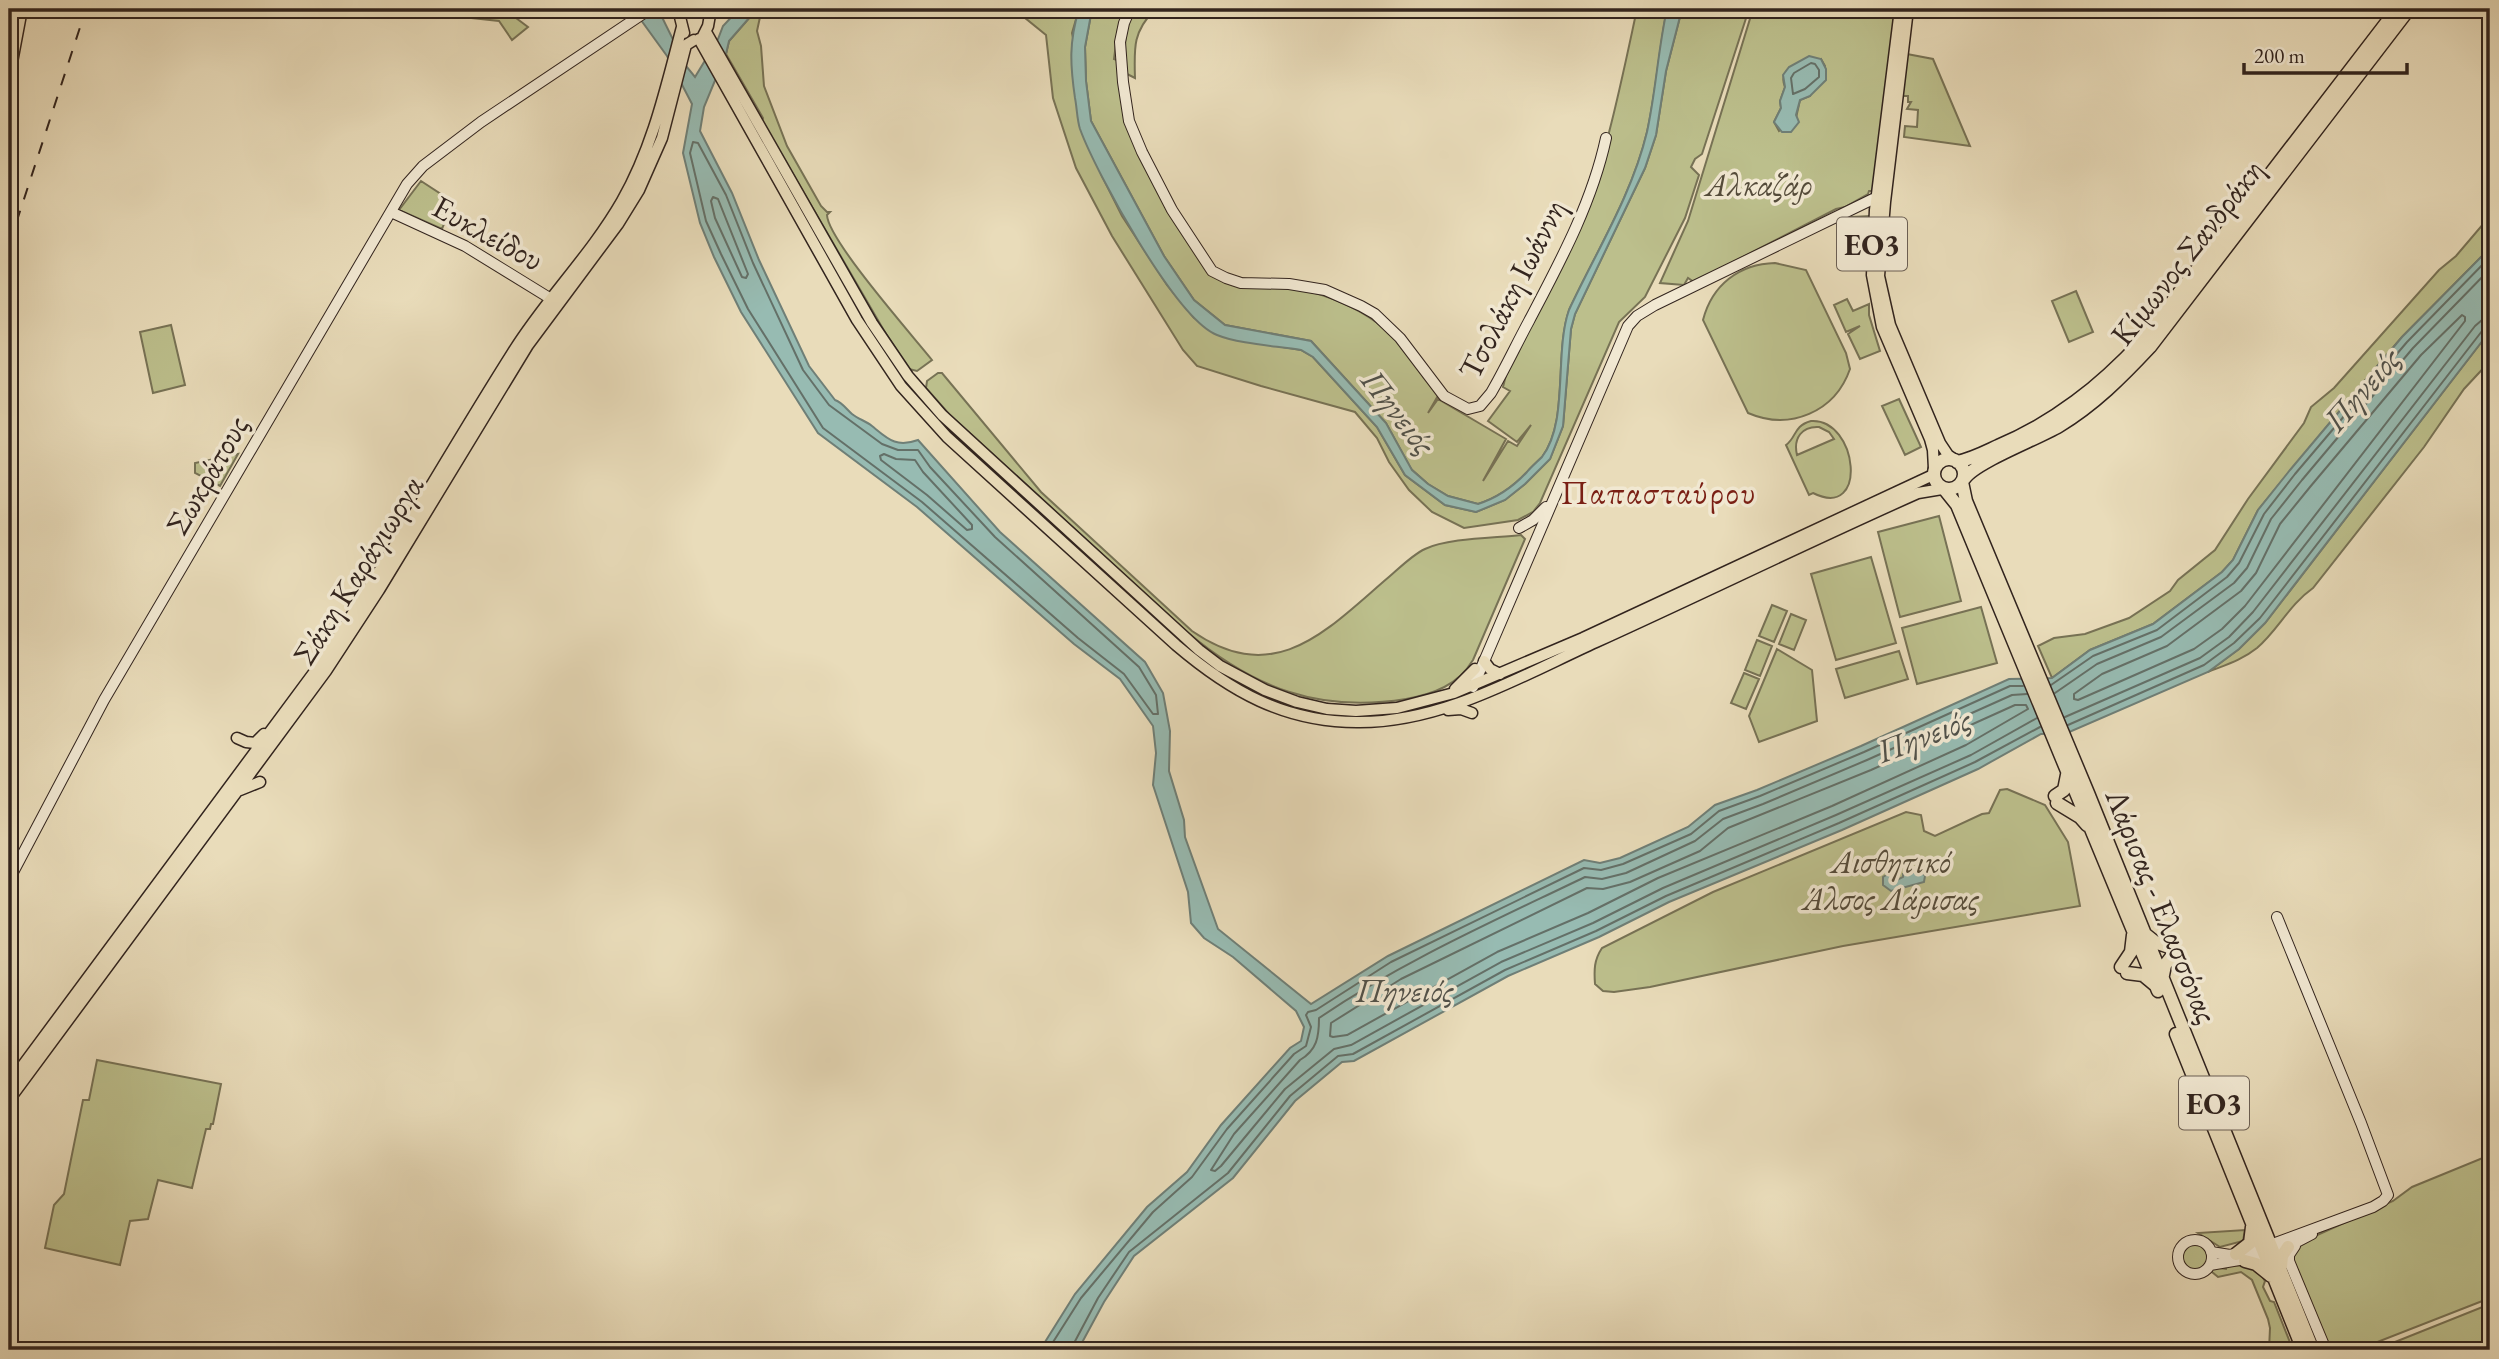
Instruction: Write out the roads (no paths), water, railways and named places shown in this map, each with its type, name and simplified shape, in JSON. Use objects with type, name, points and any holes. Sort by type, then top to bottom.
[{"type":"highway","name":"Κίμωνος Σανδράκη","points":[[1956,461],[1969,459],[2004,444],[2054,418],[2117,368],[2142,341],[2397,9]]},
{"type":"highway","name":"Κίμωνος Σανδράκη","points":[[1955,489],[1981,465],[2059,426],[2104,394],[2150,347],[2409,9]]},
{"type":"highway","points":[[1934,472],[1943,460],[1956,461]]},
{"type":"highway","name":"ΕΟ3","points":[[1934,472],[1935,481],[1955,489],[1963,469],[1956,461]]},
{"type":"highway","name":"Λάρισας - Ελασσόνας","points":[[1955,489],[2160,984],[2266,1232],[2277,1248],[2278,1276],[2303,1350]]},
{"type":"highway","name":"Λάρισας - Ελασσόνας","points":[[2062,745],[2068,770],[2093,832],[2139,933]]},
{"type":"highway","points":[[2068,770],[2064,790],[2056,799],[2080,817],[2093,832]]},
{"type":"highway","points":[[2120,896],[2132,915],[2152,962]]},
{"type":"highway","points":[[2139,933],[2170,951],[2160,984],[2143,975],[2124,970],[2139,933]]},
{"type":"highway","name":"Λάρισας - Ελασσόνας","points":[[2160,984],[2252,1223],[2277,1248]]},
{"type":"highway","points":[[2252,1223],[2250,1243],[2241,1257],[2278,1276],[2282,1256],[2277,1248]]},
{"type":"highway","name":"Λάρισας - Ελασσόνας","points":[[2278,1276],[2313,1350]]},
{"type":"main road","points":[[9,78],[22,9]]},
{"type":"main road","points":[[655,84],[671,77],[695,42],[711,9]]},
{"type":"main road","name":"ΕΟ3","points":[[1884,177],[1900,9]]},
{"type":"main road","name":"ΕΟ3","points":[[1908,9],[1871,260],[1883,331],[1930,439],[1934,472]]},
{"type":"main road","points":[[679,11],[681,30],[687,37],[707,49],[760,125],[872,323],[921,392],[965,438],[1199,650],[1220,666],[1265,690],[1320,707],[1349,711],[1384,710],[1469,693]]},
{"type":"main road","name":"Σάκη Καράγιωργα","points":[[9,1100],[343,647],[554,301],[631,186],[653,135],[671,77],[681,30]]},
{"type":"main road","points":[[695,42],[696,51],[707,49]]},
{"type":"main road","points":[[707,49],[753,138],[857,320],[910,398],[947,437],[1188,656],[1216,678],[1247,696],[1274,707],[1311,718],[1368,722],[1395,720],[1432,711],[1459,709],[1474,713],[1480,701],[1501,679],[1934,472]]},
{"type":"main road","name":"Σάκη Καράγιωργα","points":[[9,1084],[270,732],[345,626],[514,351],[608,240],[639,190],[662,138],[675,94],[671,77]]},
{"type":"main road","name":"ΕΟ3","points":[[1878,199],[1879,266],[1885,308],[1940,443],[1956,461]]},
{"type":"main road","points":[[1432,711],[1918,492],[1955,489]]},
{"type":"main road","points":[[1486,655],[1490,669],[1501,679]]},
{"type":"main road","points":[[1440,698],[1459,687],[1475,669]]},
{"type":"main road","points":[[237,738],[246,743],[255,743],[270,732]]},
{"type":"main road","points":[[234,794],[260,782]]},
{"type":"street","name":"Σωκράτους","points":[[9,880],[104,700],[407,184],[423,166],[481,122],[649,9]]},
{"type":"street","name":"Τσολάκη Ιωάννη","points":[[1130,9],[1120,43],[1129,121],[1172,210],[1212,271],[1241,283],[1289,284],[1325,290],[1362,306],[1375,314],[1400,338],[1444,396],[1468,409],[1480,407],[1491,393],[1580,222],[1606,138]]},
{"type":"street","points":[[1469,693],[1633,319],[1646,309],[1878,199]]},
{"type":"street","name":"Ευκλείδου","points":[[391,212],[466,246],[554,301]]},
{"type":"street","points":[[1531,548],[1527,533],[1514,529],[1533,520],[1551,501]]},
{"type":"street","points":[[1469,693],[1475,669],[1486,655]]},
{"type":"street","points":[[2210,1265],[2211,1252],[2204,1243],[2193,1240],[2183,1245],[2178,1255],[2181,1266],[2190,1273],[2202,1273],[2210,1265],[2277,1248],[2380,1204],[2388,1192],[2277,916]]},
{"type":"street","points":[[2277,1248],[2327,1225]]},
{"type":"street","points":[[2277,1248],[2290,1252],[2289,1261],[2326,1350]]},
{"type":"street","points":[[2211,1252],[2241,1257]]},
{"type":"water","name":"Πηνειός","points":[[633,9],[658,9],[686,66],[695,77],[723,26],[739,9],[757,9],[729,41],[704,107],[700,131],[732,193],[759,260],[809,366],[835,400],[854,416],[898,443],[918,440],[1000,532],[1145,662],[1163,693],[1170,731],[1169,771],[1184,820],[1185,837],[1218,929],[1311,1004],[1388,956],[1584,860],[1600,863],[1620,858],[1688,827],[1715,805],[1861,746],[2009,679],[2052,678],[2090,650],[2153,624],[2222,572],[2233,560],[2258,510],[2290,470],[2402,337],[2490,248],[2490,331],[2265,623],[2239,649],[2208,672],[2067,733],[2041,734],[1978,769],[1842,830],[1669,902],[1599,937],[1508,976],[1354,1061],[1342,1062],[1295,1101],[1233,1178],[1134,1256],[1104,1302],[1078,1350],[1040,1350],[1075,1294],[1147,1207],[1187,1172],[1221,1125],[1290,1048],[1301,1041],[1304,1027],[1296,1011],[1233,957],[1204,938],[1191,923],[1188,892],[1153,785],[1156,753],[1153,726],[1120,679],[1074,644],[917,507],[818,433],[741,312],[714,257],[700,223],[683,153],[692,104],[667,56]]},
{"type":"water","name":"Πηνειός","points":[[1079,9],[1092,9],[1085,47],[1091,121],[1164,256],[1194,300],[1225,325],[1311,341],[1386,423],[1412,470],[1448,496],[1478,504],[1498,495],[1516,482],[1542,457],[1550,442],[1558,406],[1562,346],[1569,310],[1623,201],[1640,155],[1650,117],[1667,9],[1682,9],[1666,71],[1656,135],[1645,168],[1575,314],[1571,329],[1563,426],[1550,459],[1525,484],[1505,500],[1476,512],[1445,505],[1405,475],[1377,427],[1313,357],[1301,350],[1226,338],[1200,323],[1181,302],[1139,243],[1102,177],[1080,129],[1071,64],[1073,32]]},
{"type":"water","points":[[1809,56],[1821,59],[1826,69],[1826,80],[1810,96],[1800,100],[1796,115],[1799,122],[1791,132],[1782,132],[1774,122],[1781,108],[1780,101],[1785,87],[1783,75],[1789,67]]},
{"type":"water","points":[[1921,871],[1925,876],[1924,882],[1891,891],[1883,885],[1883,877],[1891,872],[1899,873],[1897,880],[1903,877],[1903,874]]},
{"type":"railway","points":[[9,245],[86,9]]},
{"type":"district","name":"Παπασταύρου","points":[[1659,492]]},
{"type":"park label","name":"Αλκαζάρ","points":[[1759,185]]},
{"type":"park label","name":"Αισθητικό Άλσος Λάρισας","points":[[1891,880]]}]
